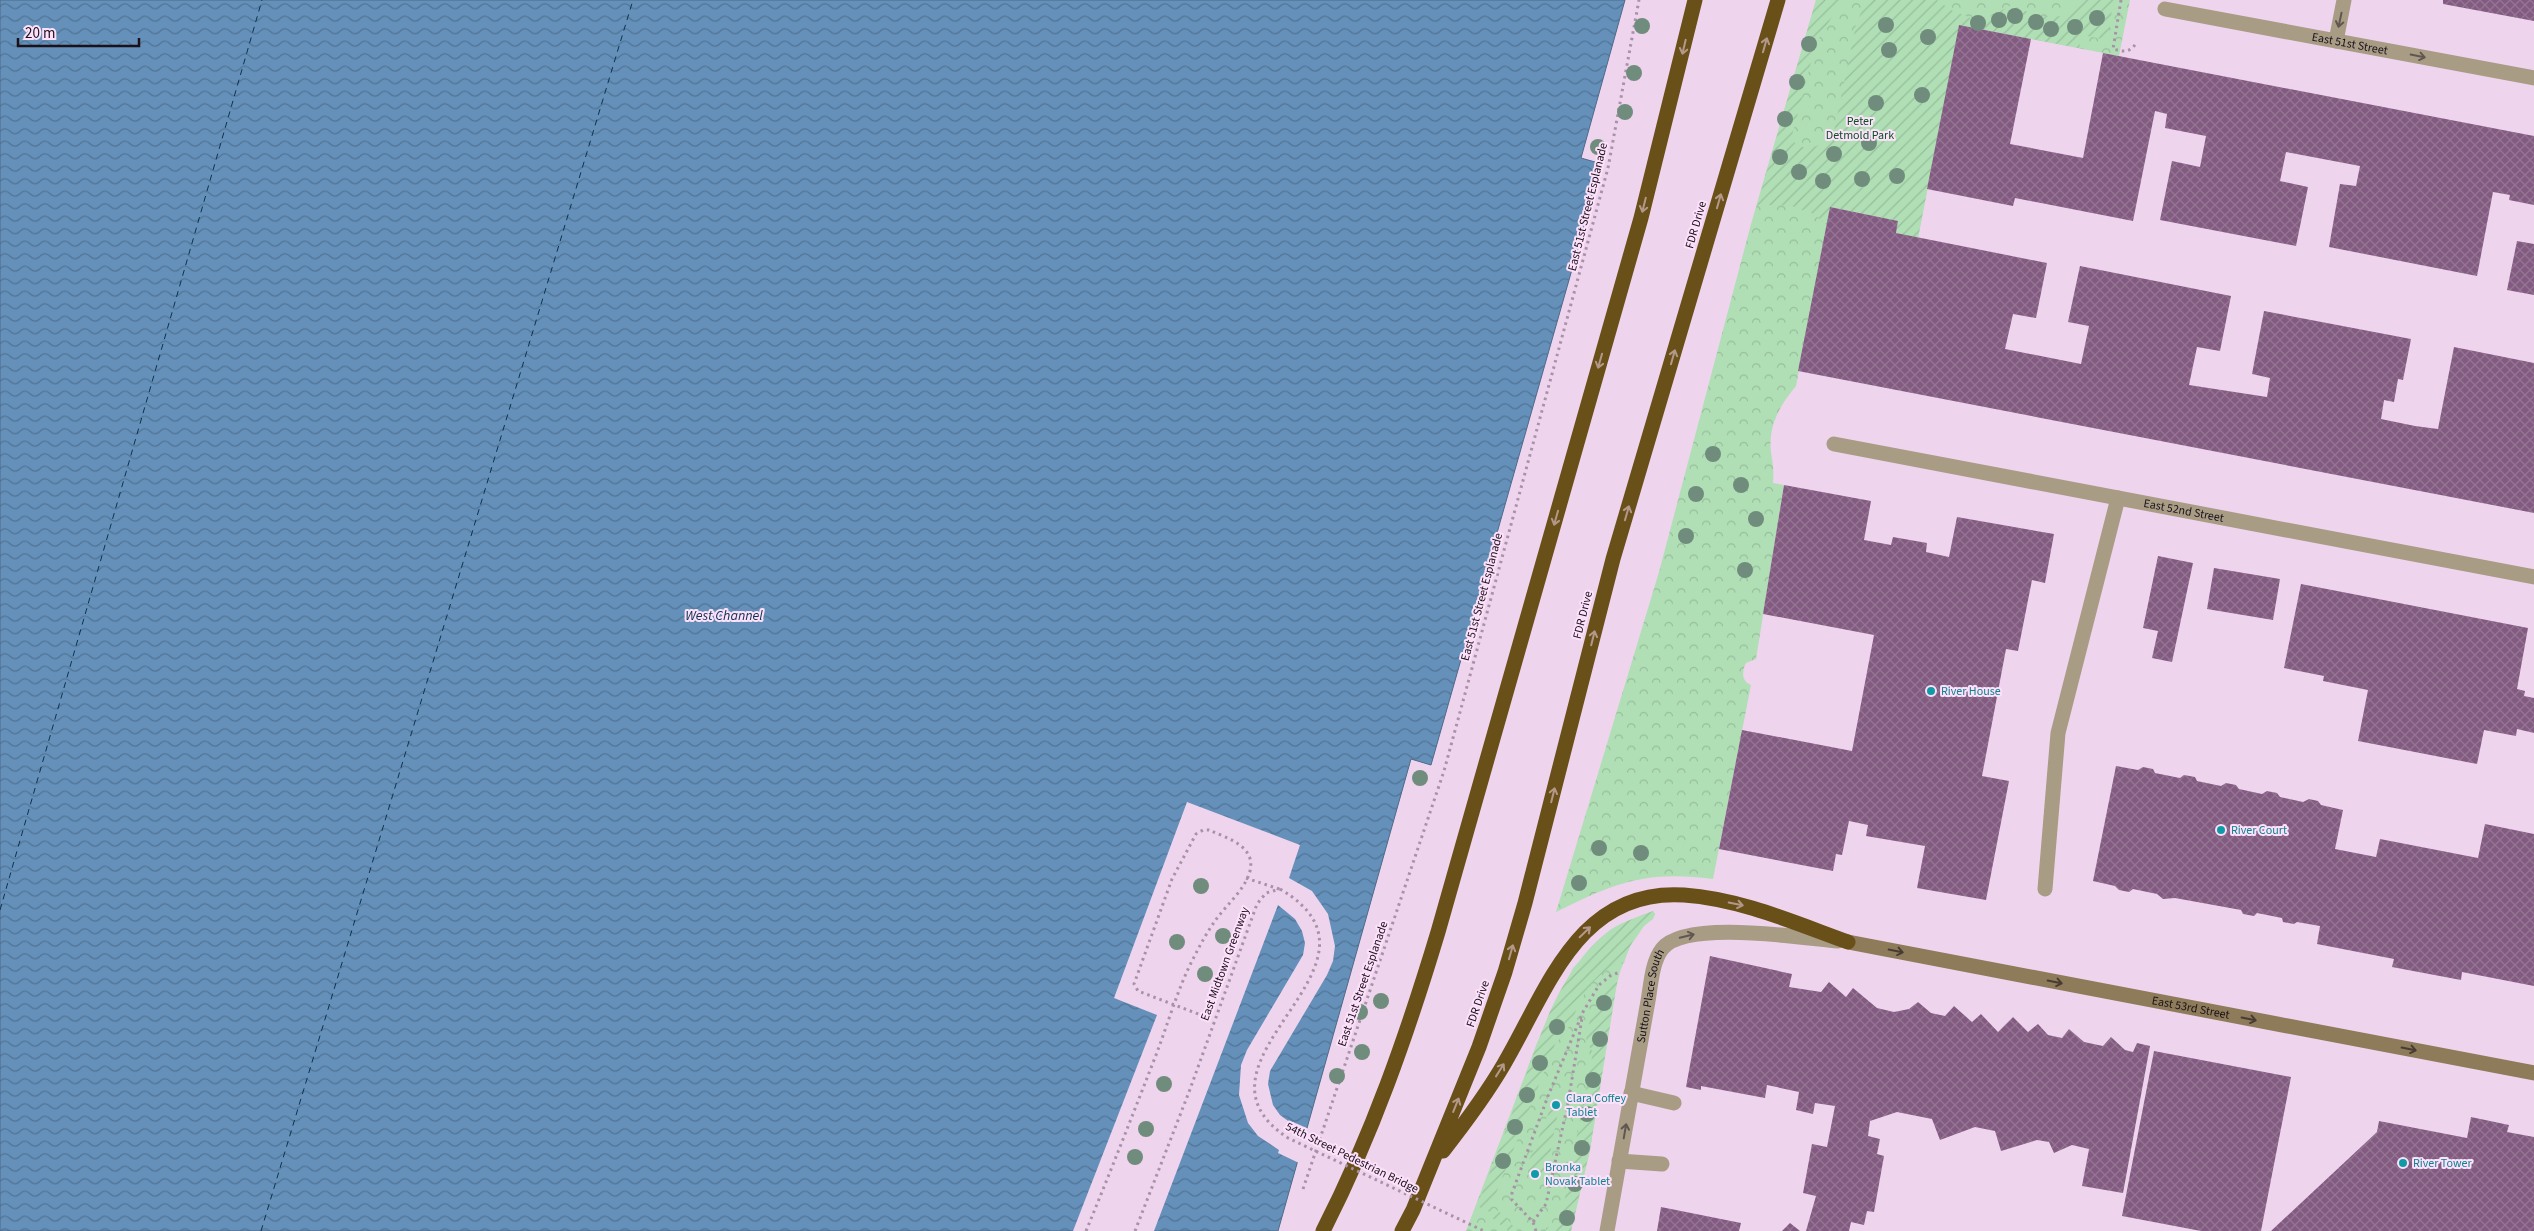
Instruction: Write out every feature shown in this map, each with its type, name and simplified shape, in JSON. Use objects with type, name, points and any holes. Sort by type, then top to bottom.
[{"type":"highway","points":[[1323,1231],[1368,1134],[1415,1008],[1438,932],[1641,218],[1695,0]]},
{"type":"highway","name":"FDR Drive","points":[[1402,1231],[1431,1166],[1479,1047],[1505,972],[1525,903],[1613,560],[1778,0]]},
{"type":"highway","points":[[1431,1166],[1471,1115],[1504,1064],[1564,955],[1600,919],[1620,906],[1638,898],[1656,895],[1703,897],[1743,905],[1848,942]]},
{"type":"main road","name":"East 53rd Street","points":[[1848,942],[2534,1073]]},
{"type":"street","points":[[2336,41],[2344,0]]},
{"type":"street","name":"East 51st Street","points":[[2165,9],[2534,78]]},
{"type":"street","name":"East 52nd Street","points":[[1834,444],[2534,577]]},
{"type":"street","points":[[2046,889],[2058,733],[2118,498]]},
{"type":"street","name":"Sutton Place South","points":[[1607,1231],[1654,968],[1662,949],[1670,942],[1690,934],[1735,932],[1848,942]]},
{"type":"street","points":[[1632,1093],[1674,1103]]},
{"type":"street","points":[[1620,1161],[1662,1164]]},
{"type":"path","name":"East 51st Street Esplanade","points":[[1303,1189],[1444,772],[1608,168],[1639,0]]},
{"type":"path","points":[[2122,0],[2113,49],[2124,52],[2133,47],[2136,42]]},
{"type":"path","points":[[1214,1020],[1138,990],[1134,984],[1172,879],[1198,831],[1209,830],[1242,846],[1248,853],[1250,871],[1246,878],[1280,890]]},
{"type":"path","name":"East Midtown Greenway","points":[[1086,1231],[1201,943],[1246,878]]},
{"type":"path","name":"East Midtown Greenway","points":[[1134,1231],[1256,904],[1266,894],[1280,890]]},
{"type":"path","name":"54th Street Pedestrian Bridge","points":[[1280,890],[1302,904],[1312,916],[1320,938],[1320,950],[1312,975],[1257,1067],[1255,1092],[1258,1106],[1264,1118],[1288,1138],[1484,1231]]},
{"type":"path","points":[[1536,1231],[1533,1222],[1512,1200],[1512,1193],[1548,1096],[1583,1012],[1600,985],[1610,976],[1620,972]]},
{"type":"path","points":[[1533,1222],[1546,1204],[1568,1103],[1583,1012]]},
{"type":"green space","name":"Peter Detmold Park","points":[[1816,0],[2130,0],[2119,56],[1959,25],[1918,238],[1898,221],[1830,207],[1796,386],[1780,408],[1771,433],[1773,483],[1784,485],[1756,659],[1746,663],[1744,669],[1743,676],[1745,681],[1751,685],[1713,879],[1668,876],[1631,881],[1596,893],[1556,912],[1659,572],[1751,224]]},
{"type":"green space","points":[[1816,0],[1842,0],[1816,43],[1792,136],[1796,146],[1803,147],[1818,146],[1834,131],[1856,25],[1863,7],[1872,0],[1937,0],[1951,10],[1973,19],[1987,18],[2012,5],[2039,15],[2054,17],[2067,13],[2078,0],[2114,0],[2107,40],[2082,35],[2079,48],[1959,25],[1918,238],[1896,233],[1898,221],[1830,207],[1827,225],[1810,212],[1802,209],[1786,206],[1757,205]]},
{"type":"green space","points":[[1653,911],[1655,914],[1653,919],[1644,926],[1629,948],[1620,972],[1613,1000],[1590,1150],[1571,1231],[1466,1231],[1537,1043],[1573,968],[1607,933],[1627,921]]},
{"type":"green space","points":[[1653,911],[1655,914],[1653,918],[1634,938],[1624,963],[1619,962],[1614,965],[1592,983],[1581,999],[1566,1032],[1556,1042],[1491,1206],[1505,1216],[1517,1231],[1508,1231],[1491,1217],[1492,1213],[1477,1206],[1553,1006],[1575,967],[1605,934],[1622,923]]},
{"type":"green space","points":[[1613,983],[1617,983],[1590,1150],[1571,1231],[1546,1231],[1546,1228],[1560,1224],[1593,1052],[1586,1042],[1589,1026],[1598,1002]]},
{"type":"green space","points":[[1555,1097],[1560,1099],[1560,1102],[1547,1169],[1545,1176],[1535,1180],[1528,1175],[1528,1163]]},
{"type":"water","name":"West Channel","points":[[0,0],[1625,0],[1581,158],[1602,164],[1431,765],[1411,759],[1278,1231],[0,1231]]},
{"type":"pier","points":[[1187,802],[1300,845],[1289,878],[1312,891],[1328,914],[1335,946],[1333,961],[1327,975],[1270,1071],[1268,1084],[1273,1105],[1280,1115],[1291,1123],[1293,1122],[1309,1129],[1299,1163],[1278,1153],[1279,1150],[1258,1136],[1248,1123],[1239,1095],[1241,1065],[1247,1050],[1303,955],[1305,943],[1302,931],[1295,919],[1278,905],[1154,1231],[1073,1231],[1157,1015],[1114,998]]},
{"type":"building","points":[[2443,0],[2534,0],[2534,21],[2443,4]]},
{"type":"building","points":[[1959,25],[2031,39],[2010,144],[2083,158],[2103,53],[2534,136],[2534,205],[2509,200],[2510,195],[2493,192],[2477,276],[2329,247],[2340,184],[2356,186],[2360,166],[2286,152],[2280,181],[2308,187],[2296,246],[2160,220],[2172,161],[2200,167],[2206,136],[2165,128],[2167,114],[2155,111],[2133,221],[2015,198],[2013,206],[1927,189]]},
{"type":"building","points":[[1830,207],[1898,221],[1896,233],[2047,263],[2036,318],[2013,314],[2005,349],[2081,364],[2089,326],[2068,322],[2080,266],[2231,296],[2220,351],[2197,347],[2189,385],[2267,397],[2270,378],[2252,374],[2264,311],[2411,339],[2403,380],[2398,379],[2394,402],[2384,400],[2381,419],[2415,426],[2438,429],[2454,347],[2534,363],[2534,513],[1798,371]]},
{"type":"building","points":[[2517,241],[2534,244],[2534,295],[2507,290]]},
{"type":"building","name":"River House","points":[[1784,485],[1871,501],[1864,540],[1891,545],[1893,537],[1927,543],[1926,552],[1949,557],[1957,517],[2054,534],[2045,583],[2032,580],[2018,651],[2006,649],[1982,776],[2009,781],[1986,900],[1917,888],[1925,846],[1866,836],[1868,825],[1849,821],[1842,855],[1836,854],[1833,871],[1719,849],[1742,730],[1852,751],[1874,635],[1763,614]]},
{"type":"building","points":[[2158,556],[2193,563],[2172,662],[2152,658],[2158,631],[2143,628]]},
{"type":"building","points":[[2214,568],[2280,579],[2273,620],[2207,609]]},
{"type":"building","points":[[2301,584],[2528,628],[2517,689],[2525,691],[2524,696],[2534,698],[2534,733],[2517,729],[2516,736],[2484,730],[2477,764],[2358,741],[2368,690],[2323,681],[2324,676],[2284,668]]},
{"type":"building","points":[[2116,766],[2138,770],[2143,767],[2153,769],[2155,773],[2180,778],[2184,775],[2195,777],[2197,781],[2221,786],[2226,783],[2236,785],[2239,789],[2262,794],[2267,791],[2277,793],[2280,797],[2303,802],[2309,799],[2318,801],[2321,805],[2343,810],[2335,849],[2376,857],[2380,839],[2478,858],[2485,824],[2534,834],[2534,986],[2462,972],[2461,980],[2392,967],[2394,959],[2317,944],[2320,926],[2297,922],[2294,924],[2283,922],[2282,918],[2257,913],[2254,916],[2243,914],[2241,910],[2175,898],[2163,899],[2157,894],[2133,889],[2129,892],[2119,890],[2115,886],[2093,881]]},
{"type":"building","points":[[1710,956],[1792,974],[1789,987],[1821,992],[1829,982],[1846,997],[1853,988],[1877,1008],[1894,1012],[1909,1009],[1918,1002],[1931,1013],[1945,1016],[1954,1006],[1972,1022],[1981,1014],[1998,1032],[2013,1017],[2028,1032],[2038,1024],[2048,1035],[2062,1038],[2069,1029],[2084,1042],[2103,1046],[2111,1037],[2125,1050],[2133,1052],[2137,1043],[2150,1046],[2123,1193],[2082,1186],[2089,1149],[2072,1145],[2054,1153],[2049,1142],[2037,1140],[2001,1151],[1995,1131],[1975,1127],[1940,1140],[1932,1119],[1897,1112],[1870,1121],[1868,1136],[1880,1139],[1877,1154],[1884,1156],[1874,1212],[1867,1211],[1864,1225],[1851,1222],[1849,1231],[1806,1231],[1816,1196],[1803,1193],[1812,1144],[1827,1147],[1835,1106],[1815,1103],[1813,1114],[1796,1110],[1799,1092],[1767,1085],[1765,1098],[1701,1086],[1701,1090],[1686,1087]]},
{"type":"building","points":[[2154,1051],[2291,1077],[2261,1231],[2201,1231],[2122,1216]]},
{"type":"building","name":"River Tower","points":[[2471,1117],[2509,1125],[2507,1132],[2534,1137],[2534,1231],[2271,1231],[2377,1132],[2379,1121],[2467,1138]]},
{"type":"building","points":[[1661,1207],[1741,1223],[1739,1231],[1657,1231]]},
{"type":"building","points":[[1790,1223],[1800,1231],[1782,1231]]},
{"type":"ferry route","points":[[0,910],[262,0]]},
{"type":"ferry route","points":[[261,1231],[633,0]]},
{"type":"place","name":"River House","points":[[1931,691]]},
{"type":"place","name":"River Court","points":[[2221,830]]},
{"type":"place","name":"Clara Coffey Tablet","points":[[1556,1105]]},
{"type":"place","name":"River Tower","points":[[2403,1163]]},
{"type":"place","name":"Bronka Novak Tablet","points":[[1535,1174]]}]
